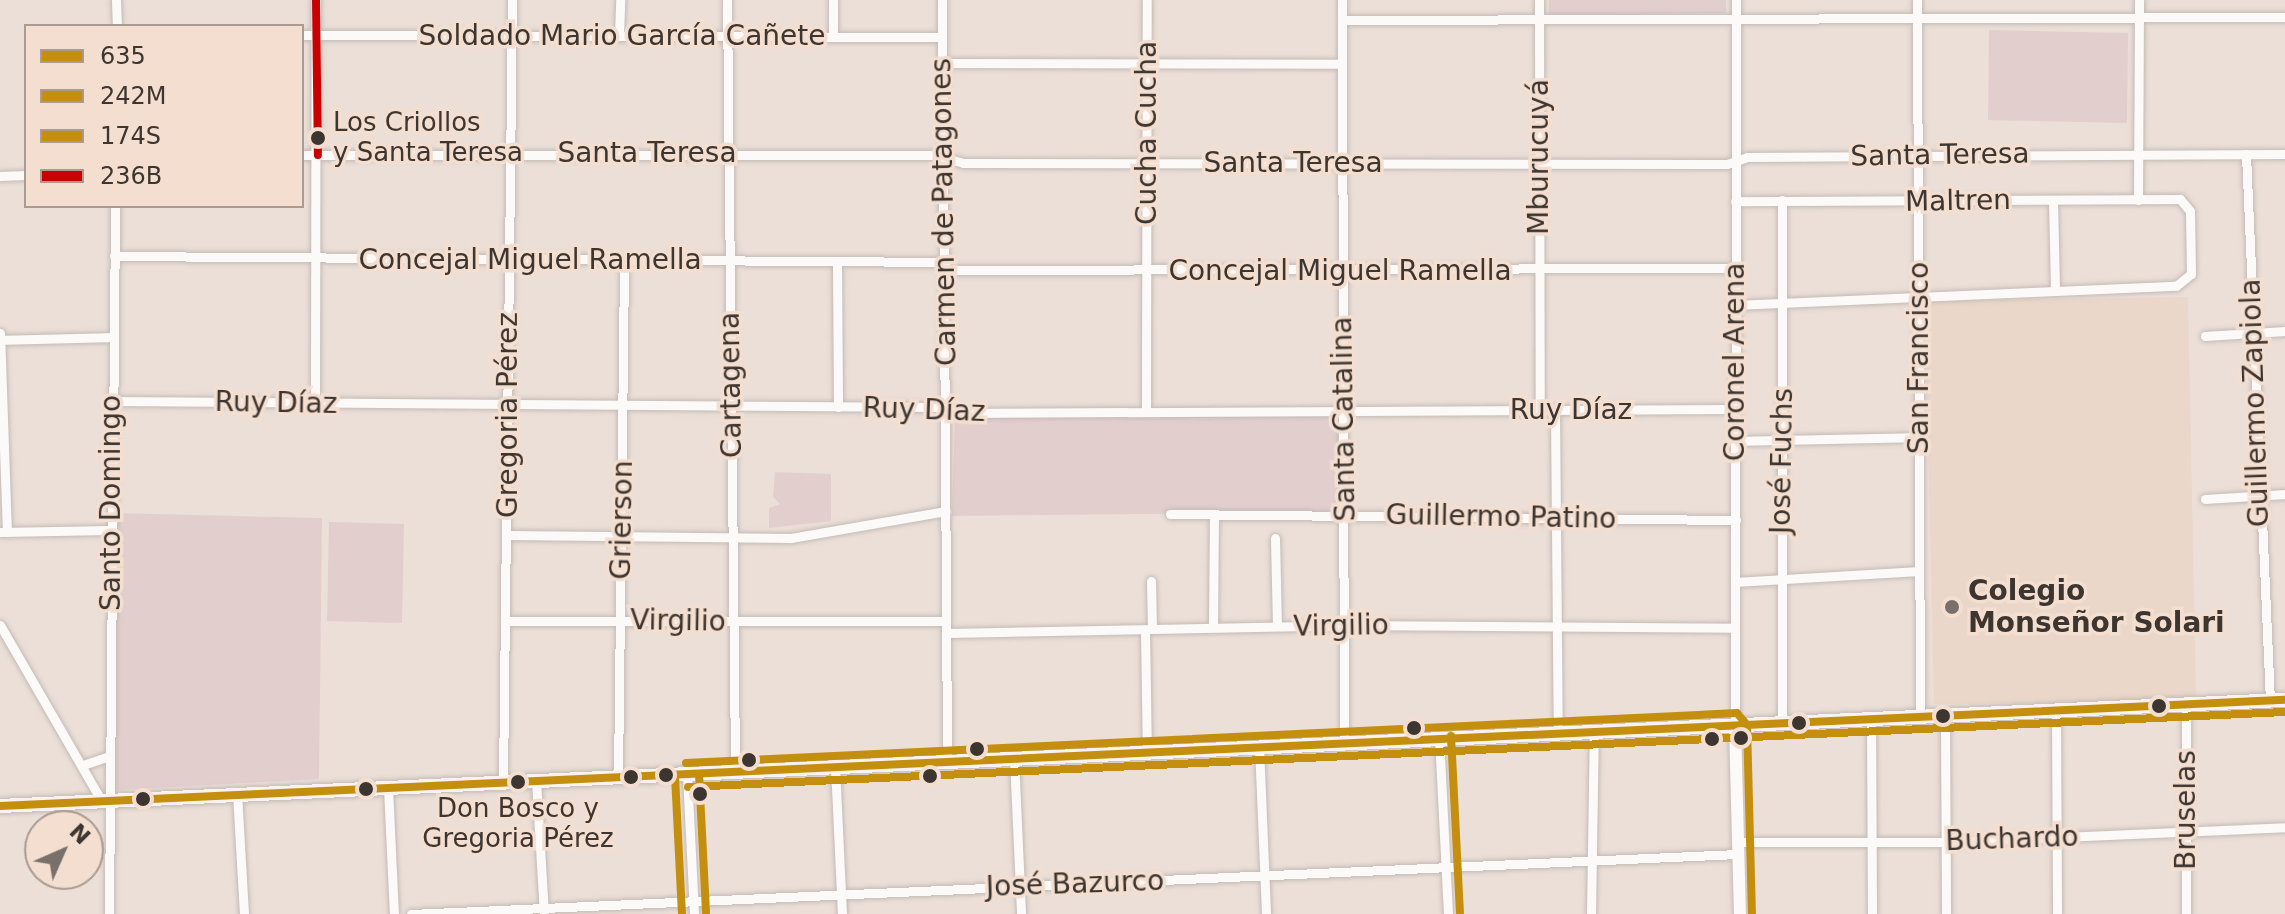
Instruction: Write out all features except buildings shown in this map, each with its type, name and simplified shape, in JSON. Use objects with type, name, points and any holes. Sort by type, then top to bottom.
[{"type":"main road","points":[[0,806],[1558,731],[2056,713],[2278,700]]},
{"type":"street","points":[[116,0],[117,24]]},
{"type":"street","points":[[315,404],[316,0]]},
{"type":"street","name":"Gregoria Pérez","points":[[503,782],[512,0]]},
{"type":"street","points":[[619,36],[620,0]]},
{"type":"street","name":"Cartagena","points":[[727,0],[735,770]]},
{"type":"street","points":[[833,0],[833,36]]},
{"type":"street","name":"Carmen de Patagones","points":[[942,0],[947,760]]},
{"type":"street","name":"Cucha Cucha","points":[[1146,410],[1147,0]]},
{"type":"street","name":"Santa Catalina","points":[[1342,0],[1344,742]]},
{"type":"street","name":"Mburucuyá","points":[[1539,0],[1540,410]]},
{"type":"street","name":"Coronel Arena","points":[[1735,725],[1736,0]]},
{"type":"street","name":"San Francisco","points":[[1917,0],[1920,716]]},
{"type":"street","points":[[2138,200],[2139,0]]},
{"type":"street","points":[[1342,20],[2285,17]]},
{"type":"street","name":"Soldado Mario García Cañete","points":[[304,35],[942,37]]},
{"type":"street","points":[[942,63],[1147,61],[1341,64]]},
{"type":"street","name":"Santa Teresa","points":[[304,155],[727,154],[943,157],[963,163],[1539,163],[1735,162],[1747,157],[2285,154]]},
{"type":"street","name":"Guillermo Zapiola","points":[[2246,154],[2259,495],[2278,700]]},
{"type":"street","points":[[0,176],[24,175]]},
{"type":"street","name":"Maltren","points":[[1735,201],[2180,199],[2190,211],[2191,274],[2176,286],[2055,291]]},
{"type":"street","name":"José Fuchs","points":[[1782,200],[1782,722]]},
{"type":"street","points":[[1734,305],[2055,291],[2053,200]]},
{"type":"street","name":"Santo Domingo","points":[[109,914],[105,800],[109,756],[115,208]]},
{"type":"street","name":"Concejal Miguel Ramella","points":[[114,256],[624,262],[729,260],[1146,271],[1734,268]]},
{"type":"street","name":"Grierson","points":[[618,778],[624,262]]},
{"type":"street","points":[[837,262],[838,407]]},
{"type":"street","points":[[2205,336],[2285,331]]},
{"type":"street","points":[[0,333],[4,532],[110,530]]},
{"type":"street","points":[[0,340],[112,337]]},
{"type":"street","name":"Ruy Díaz","points":[[112,401],[731,405],[946,410],[1735,409]]},
{"type":"street","points":[[1555,411],[1558,731]]},
{"type":"street","points":[[1736,441],[1920,437]]},
{"type":"street","points":[[2205,499],[2285,494]]},
{"type":"street","points":[[508,535],[791,538],[946,511]]},
{"type":"street","name":"Guillermo Patino","points":[[1170,514],[1736,520]]},
{"type":"street","points":[[1213,627],[1214,515]]},
{"type":"street","points":[[1275,538],[1277,626]]},
{"type":"street","points":[[1735,582],[1919,571]]},
{"type":"street","points":[[1147,751],[1151,581]]},
{"type":"street","name":"Virgilio","points":[[505,621],[946,621]]},
{"type":"street","points":[[0,625],[105,800]]},
{"type":"street","name":"Virgilio","points":[[947,633],[1346,625],[1735,628]]},
{"type":"street","name":"Bruselas","points":[[2186,706],[2186,914]]},
{"type":"street","points":[[2056,713],[2057,914]]},
{"type":"street","points":[[1945,716],[1946,914]]},
{"type":"street","points":[[1871,718],[1872,914]]},
{"type":"street","points":[[1735,725],[1740,914]]},
{"type":"street","points":[[1591,914],[1594,730]]},
{"type":"street","points":[[1439,737],[1448,914]]},
{"type":"street","points":[[1259,746],[1266,914]]},
{"type":"street","points":[[83,765],[109,756]]},
{"type":"street","points":[[1014,758],[1021,914]]},
{"type":"street","points":[[835,766],[842,914]]},
{"type":"street","points":[[687,775],[694,914]]},
{"type":"street","points":[[536,780],[544,911]]},
{"type":"street","points":[[388,788],[394,914]]},
{"type":"street","points":[[237,793],[244,914]]},
{"type":"street","name":"Buchardo","points":[[1739,848],[2285,827]]},
{"type":"street","name":"José Bazurco","points":[[411,914],[544,911],[841,893],[1264,877],[1591,860],[1739,848]]},
{"type":"shaded area","points":[[1549,0],[1726,0],[1726,13],[1549,16]]},
{"type":"shaded area","points":[[1989,30],[2128,33],[2127,123],[1988,120]]},
{"type":"shaded area","points":[[2188,297],[2196,700],[1934,704],[1925,301]]},
{"type":"shaded area","points":[[1338,415],[1339,506],[1333,512],[952,516],[955,417]]},
{"type":"shaded area","points":[[775,472],[831,474],[831,521],[769,528],[769,508],[780,504],[773,497]]},
{"type":"shaded area","points":[[112,513],[322,518],[319,779],[115,790]]},
{"type":"shaded area","points":[[329,522],[404,524],[402,623],[327,621]]},
{"type":"transit line","name":"236B","points":[[316,0],[318,155]]},
{"type":"transit line","name":"635","points":[[0,806],[2285,700]]},
{"type":"transit line","name":"242M","points":[[688,787],[2285,712]]},
{"type":"transit line","name":"174S","points":[[686,763],[1737,713],[1747,725],[1752,914]]},
{"type":"transit line","name":"174S","points":[[1451,736],[1460,913]]},
{"type":"transit line","name":"174S","points":[[699,774],[706,913]]},
{"type":"transit line","name":"242M","points":[[675,776],[682,914]]},
{"type":"place","name":"Los Criollos y Santa Teresa","points":[[318,138]]},
{"type":"place","name":"Colegio Monseñor Solari","points":[[1952,607]]},
{"type":"place","name":"Don Bosco y Gregoria Pérez","points":[[518,782]]}]
